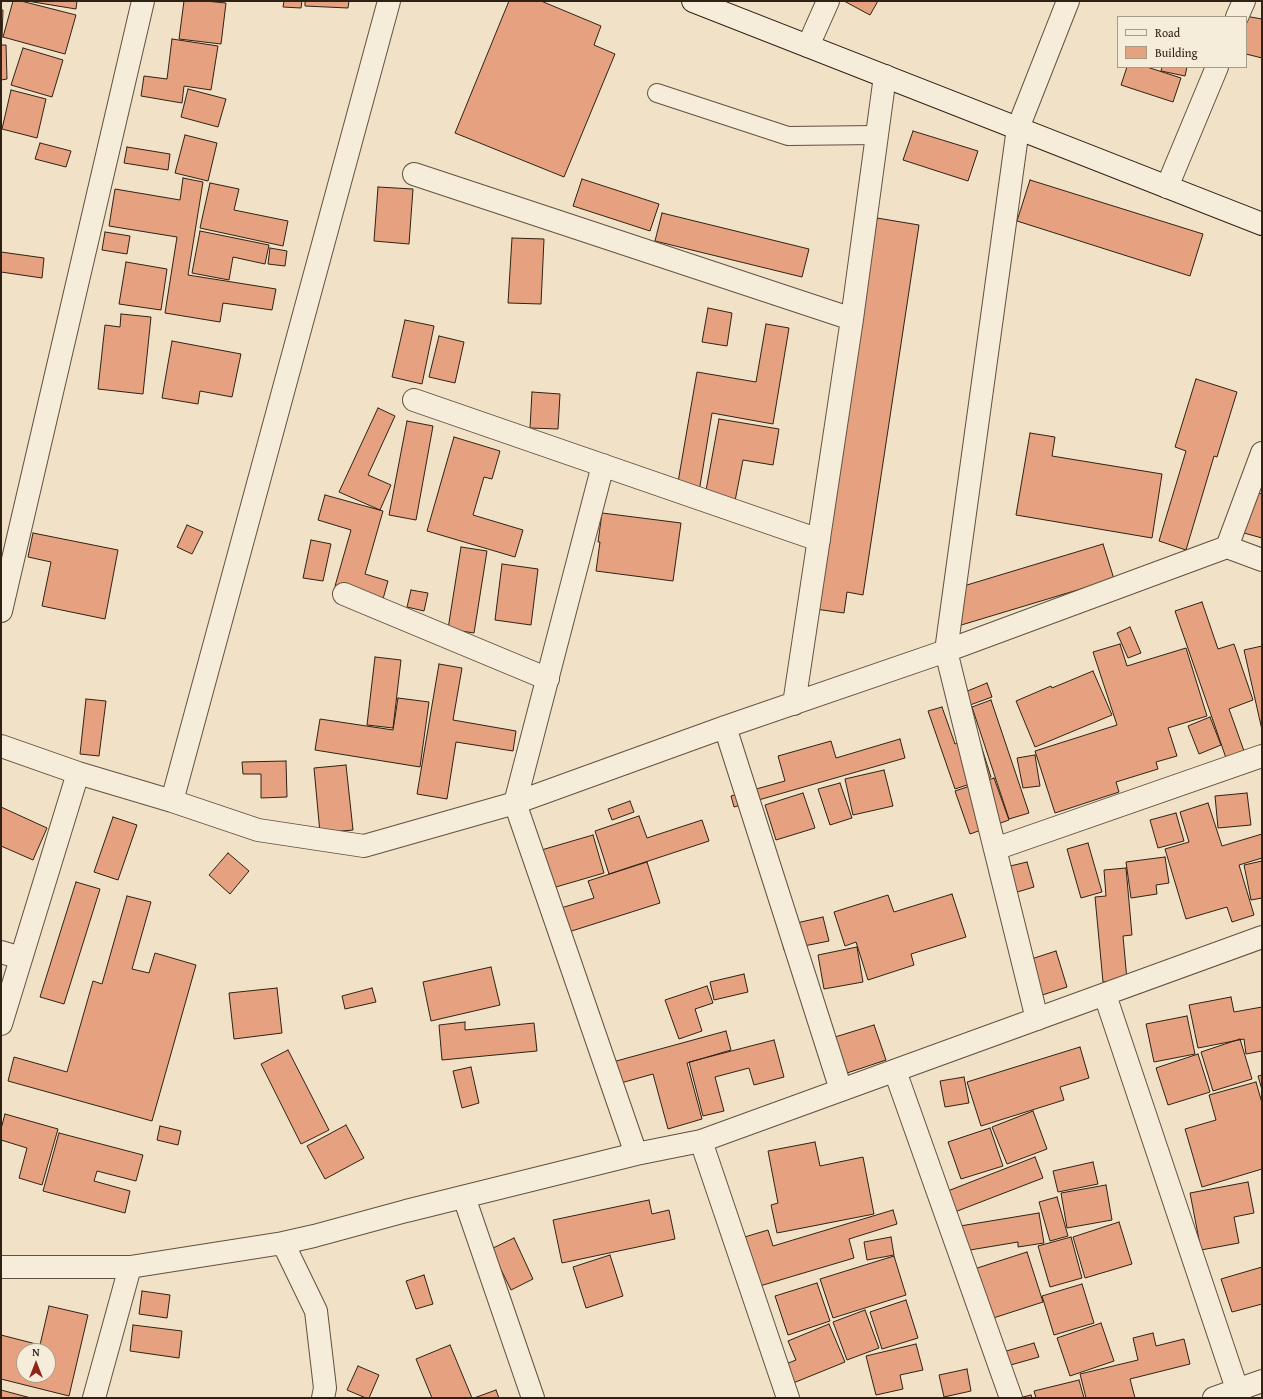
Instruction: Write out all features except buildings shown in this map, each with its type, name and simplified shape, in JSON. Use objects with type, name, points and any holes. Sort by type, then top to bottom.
[{"type":"street","points":[[1,611],[143,1]]},
{"type":"street","points":[[172,801],[389,1]]},
{"type":"street","points":[[693,1],[1262,224]]},
{"type":"street","points":[[808,46],[828,1]]},
{"type":"street","points":[[1037,1019],[946,651],[1018,128],[1068,1]]},
{"type":"street","points":[[1237,16],[1244,1]]},
{"type":"street","points":[[1167,187],[1217,68]]},
{"type":"street","points":[[794,704],[852,319],[885,76]]},
{"type":"street","points":[[414,174],[852,319]]},
{"type":"street","points":[[414,400],[819,540]]},
{"type":"street","points":[[1227,547],[1262,453]]},
{"type":"street","points":[[604,465],[516,803],[636,1154]]},
{"type":"street","points":[[1,746],[78,773],[172,801],[258,830],[364,846],[516,803],[725,727],[946,651],[1227,547],[1262,560]]},
{"type":"street","points":[[344,594],[548,679]]},
{"type":"street","points":[[725,727],[841,1090]]},
{"type":"street","points":[[995,849],[1262,756]]},
{"type":"street","points":[[1,1024],[11,955],[78,773]]},
{"type":"street","points":[[1,1266],[130,1267],[283,1243],[314,1236],[406,1210],[636,1154],[701,1141],[1262,937]]},
{"type":"street","points":[[1105,995],[1239,1394]]},
{"type":"street","points":[[895,1071],[1011,1398]]},
{"type":"street","points":[[701,1141],[788,1398]]},
{"type":"street","points":[[464,1197],[533,1398]]},
{"type":"street","points":[[283,1243],[316,1311],[325,1388],[323,1398]]},
{"type":"street","points":[[94,1398],[130,1267]]},
{"type":"street","points":[[1214,1398],[1239,1394],[1262,1381]]},
{"type":"lane","points":[[657,93],[788,136],[877,135]]}]
